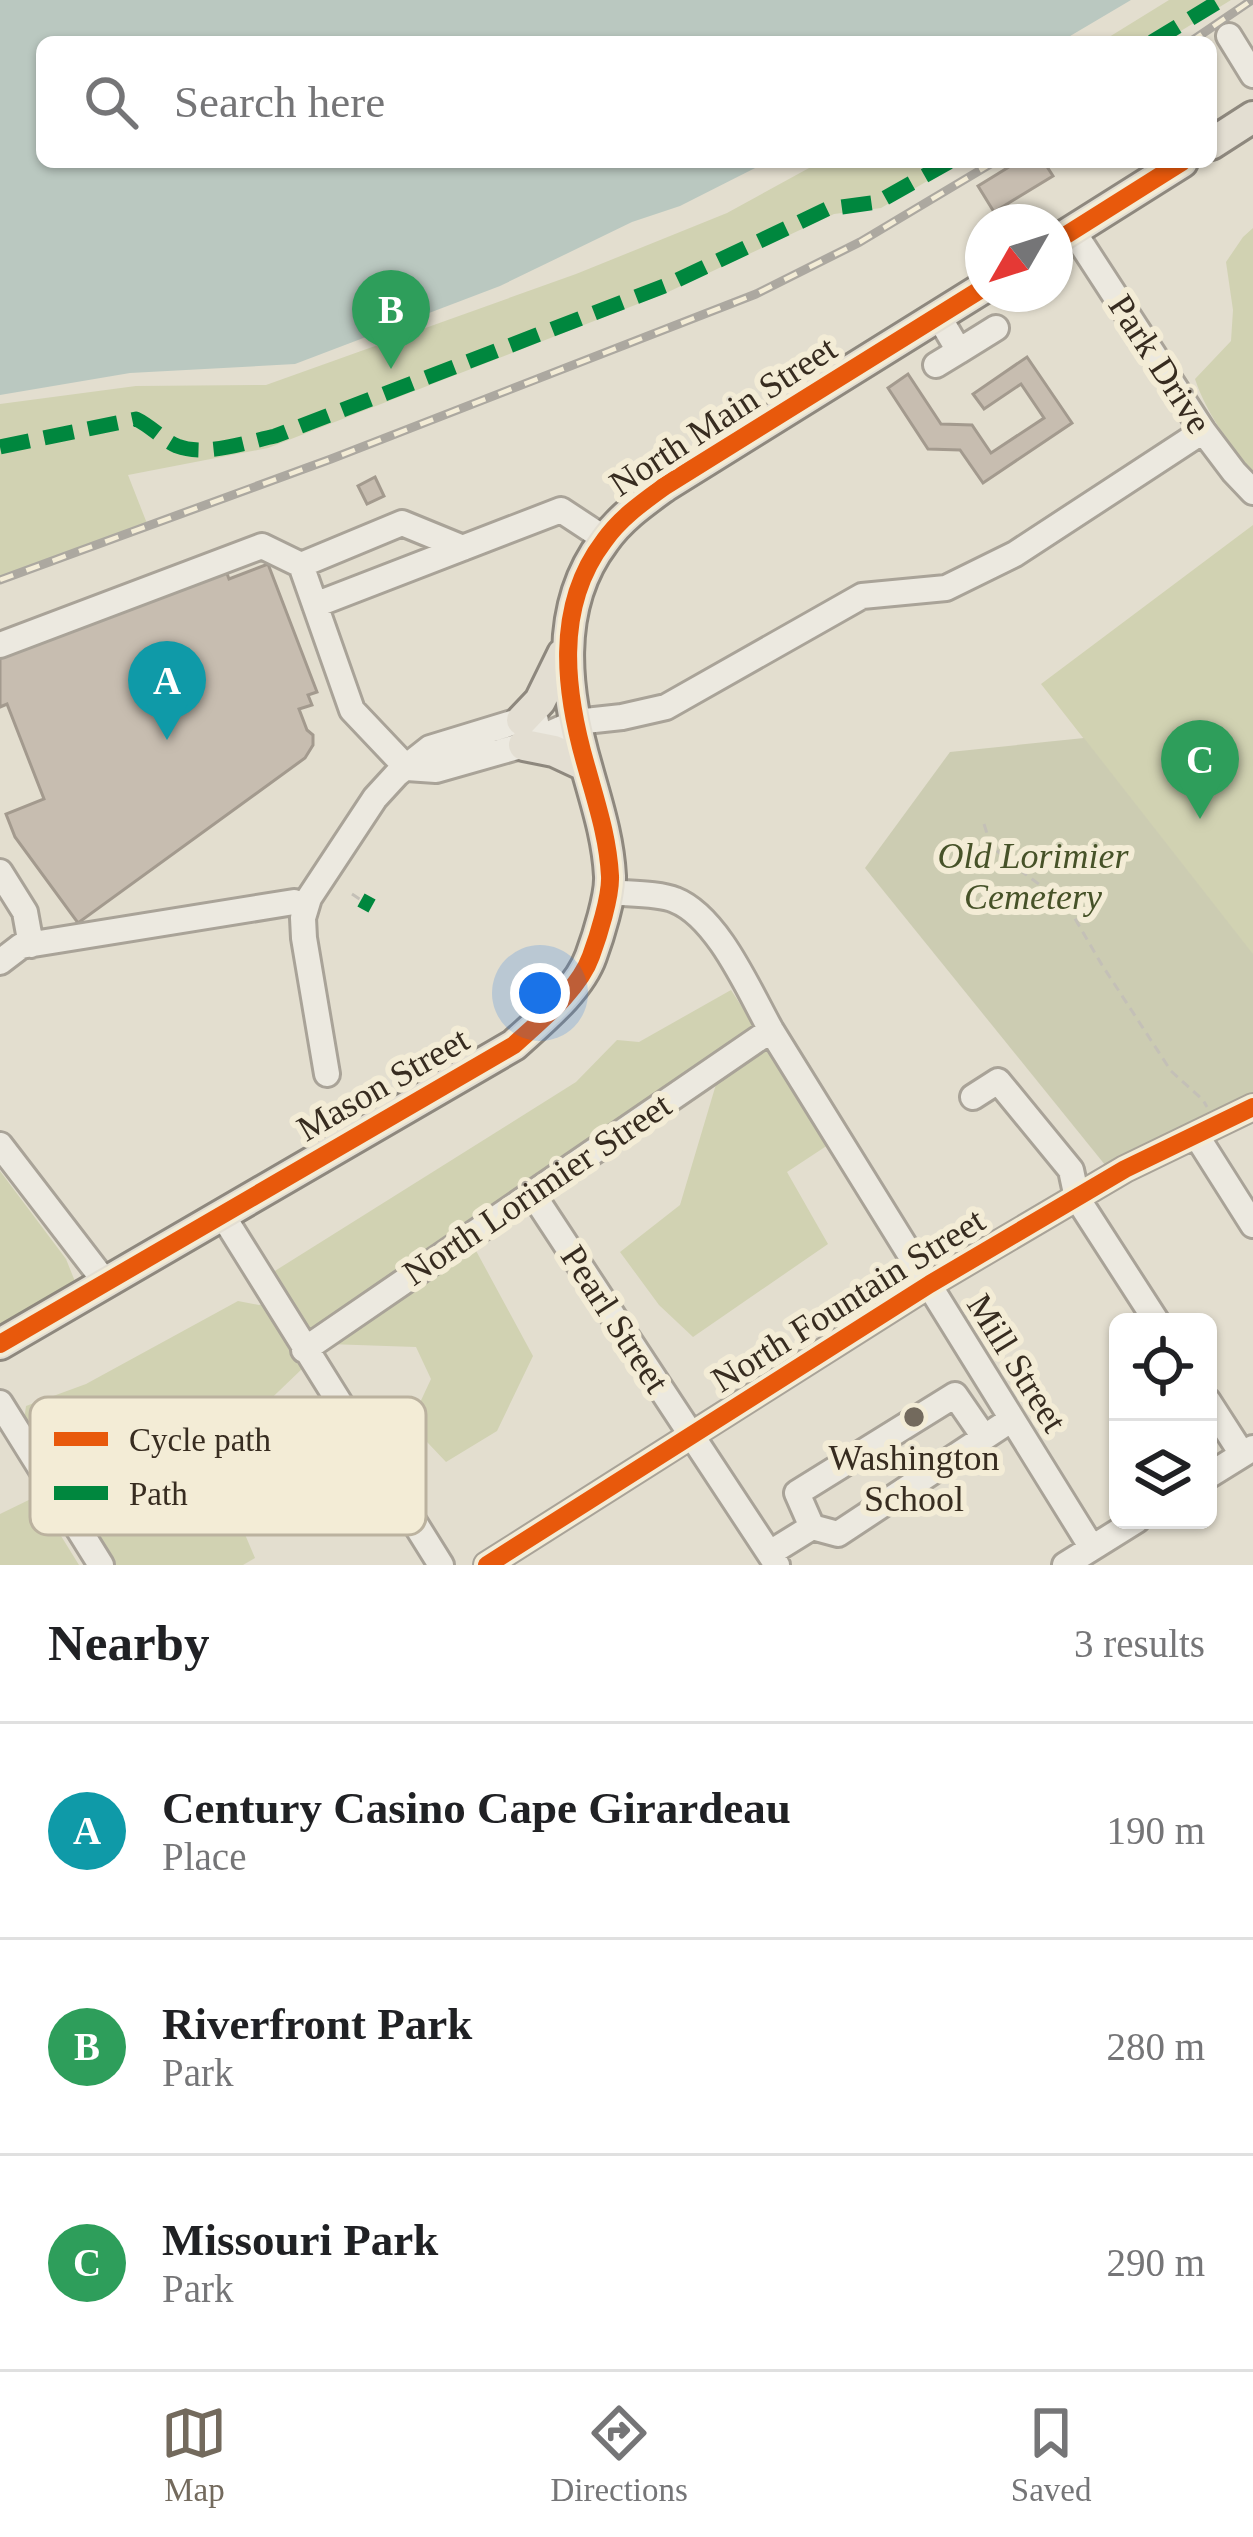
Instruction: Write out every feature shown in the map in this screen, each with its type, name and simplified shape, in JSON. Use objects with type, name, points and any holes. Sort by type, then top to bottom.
[{"type":"main road","points":[[1217,139],[1253,117]]},
{"type":"main road","points":[[1073,230],[1172,168]]},
{"type":"main road","name":"North Main Street","points":[[571,723],[566,649],[573,610],[584,574],[625,517],[665,486],[965,300]]},
{"type":"main road","points":[[566,649],[523,733],[586,766]]},
{"type":"main road","name":"Mason Street","points":[[0,1344],[514,1045],[557,1007],[590,960],[610,881],[603,818],[571,723]]},
{"type":"street","points":[[1229,36],[1253,75]]},
{"type":"street","name":"Park Drive","points":[[1073,249],[1203,431],[1253,492]]},
{"type":"street","points":[[939,317],[959,351]]},
{"type":"street","points":[[936,365],[996,328]]},
{"type":"street","points":[[327,1074],[304,938],[304,907],[375,798],[430,748],[666,707],[862,596],[946,588],[1015,554],[1203,431]]},
{"type":"street","points":[[315,605],[561,510],[605,539]]},
{"type":"street","points":[[301,565],[402,523],[463,548]]},
{"type":"street","points":[[0,645],[262,547],[301,565],[352,710],[406,768]]},
{"type":"street","points":[[0,872],[25,912],[31,945]]},
{"type":"street","name":"Mill Street","points":[[608,892],[675,900],[704,920],[1092,1548]]},
{"type":"street","points":[[0,962],[21,946],[293,902],[304,907]]},
{"type":"street","name":"North Lorimier Street","points":[[304,1349],[771,1030]]},
{"type":"street","points":[[973,1097],[998,1081],[1071,1170],[1077,1198],[1151,1313]]},
{"type":"street","name":"North Fountain Street","points":[[487,1565],[930,1284],[1125,1169],[1253,1107]]},
{"type":"street","points":[[1206,1130],[1253,1225]]},
{"type":"street","points":[[0,1145],[106,1283]]},
{"type":"street","name":"Pearl Street","points":[[532,1193],[774,1559]]},
{"type":"street","points":[[223,1216],[334,1397]]},
{"type":"street","points":[[812,1527],[797,1493],[955,1395],[984,1437]]},
{"type":"street","points":[[0,1403],[30,1451]]},
{"type":"street","points":[[1217,1412],[1248,1451],[1217,1470]]},
{"type":"street","points":[[812,1527],[838,1534],[1012,1419]]},
{"type":"street","points":[[774,1559],[812,1527]]},
{"type":"street","points":[[1065,1565],[1123,1529]]},
{"type":"street","points":[[82,1535],[101,1565]]},
{"type":"street","points":[[422,1535],[441,1565]]},
{"type":"path","points":[[984,824],[990,843],[1004,859],[1067,904],[1172,1071],[1203,1100],[1206,1130]]},
{"type":"path","points":[[352,894],[361,899]]},
{"type":"green space","points":[[1169,0],[1231,0],[1173,36],[1111,36]]},
{"type":"green space","points":[[809,168],[950,168],[881,208],[834,214],[666,293],[268,448],[128,475],[148,526],[0,580],[0,404],[136,386],[266,385],[576,274],[727,213]]},
{"type":"green space","points":[[1253,228],[1253,474],[1213,417],[1195,379],[1231,341],[1233,310],[1226,262]]},
{"type":"green space","points":[[1253,525],[1253,955],[1041,684]]},
{"type":"green space","name":"Old Lorimier Cemetery","points":[[1084,738],[1253,954],[1253,1107],[1114,1176],[865,868],[950,752]]},
{"type":"green space","points":[[731,990],[831,1143],[787,1172],[828,1244],[693,1337],[659,1305],[620,1252],[680,1205],[717,1081],[474,1247],[533,1356],[497,1431],[446,1462],[426,1441],[423,1397],[431,1379],[416,1347],[328,1344],[318,1353],[270,1274],[576,1082],[617,1040],[639,1042]]},
{"type":"green space","points":[[0,1171],[66,1259],[76,1284],[0,1324]]},
{"type":"green space","points":[[238,1301],[269,1302],[304,1367],[273,1397],[51,1397],[86,1384]]},
{"type":"green space","points":[[30,1405],[30,1430],[24,1420]]},
{"type":"green space","points":[[30,1499],[30,1535],[61,1535],[79,1565],[0,1565],[0,1514]]},
{"type":"green space","points":[[96,1535],[245,1535],[255,1558],[243,1565],[115,1565]]},
{"type":"shaded area","points":[[0,0],[1131,0],[1070,36],[36,36],[36,168],[755,168],[500,286],[295,364],[130,373],[0,395]]},
{"type":"building","points":[[1007,168],[1048,168],[1053,176],[1007,204],[989,204],[978,186]]},
{"type":"building","points":[[1027,357],[1072,423],[983,483],[960,450],[928,449],[888,388],[908,374],[941,424],[972,425],[991,453],[1044,418],[1021,384],[984,409],[973,394]]},
{"type":"building","points":[[375,477],[384,496],[367,504],[358,486]]},
{"type":"building","points":[[268,564],[317,692],[308,695],[312,705],[299,709],[313,735],[313,745],[305,758],[78,923],[15,837],[6,814],[44,799],[7,704],[0,707],[0,654],[225,568],[229,579]]},
{"type":"railway","points":[[1199,36],[1252,0]]},
{"type":"railway","points":[[0,580],[331,459],[756,294],[860,242],[984,168]]},
{"type":"marked path","points":[[1162,36],[1221,0]]},
{"type":"marked path","points":[[0,447],[136,419],[188,449],[226,447],[275,436],[667,285],[827,209],[878,202],[938,168]]},
{"type":"marked path","points":[[361,900],[372,906]]},
{"type":"cycle path","points":[[1073,231],[1172,168]]},
{"type":"cycle path","points":[[0,1344],[514,1045],[558,1004],[591,956],[610,884],[604,835],[569,682],[570,623],[588,567],[617,525],[665,486],[965,299]]},
{"type":"cycle path","points":[[487,1565],[930,1284],[1125,1169],[1253,1107]]},
{"type":"place","name":"Riverfront Park","points":[[391,369]]},
{"type":"place","name":"Century Casino Cape Girardeau","points":[[167,740]]},
{"type":"place","name":"Missouri Park","points":[[1200,819]]},
{"type":"place","name":"Washington School","points":[[914,1417]]}]
